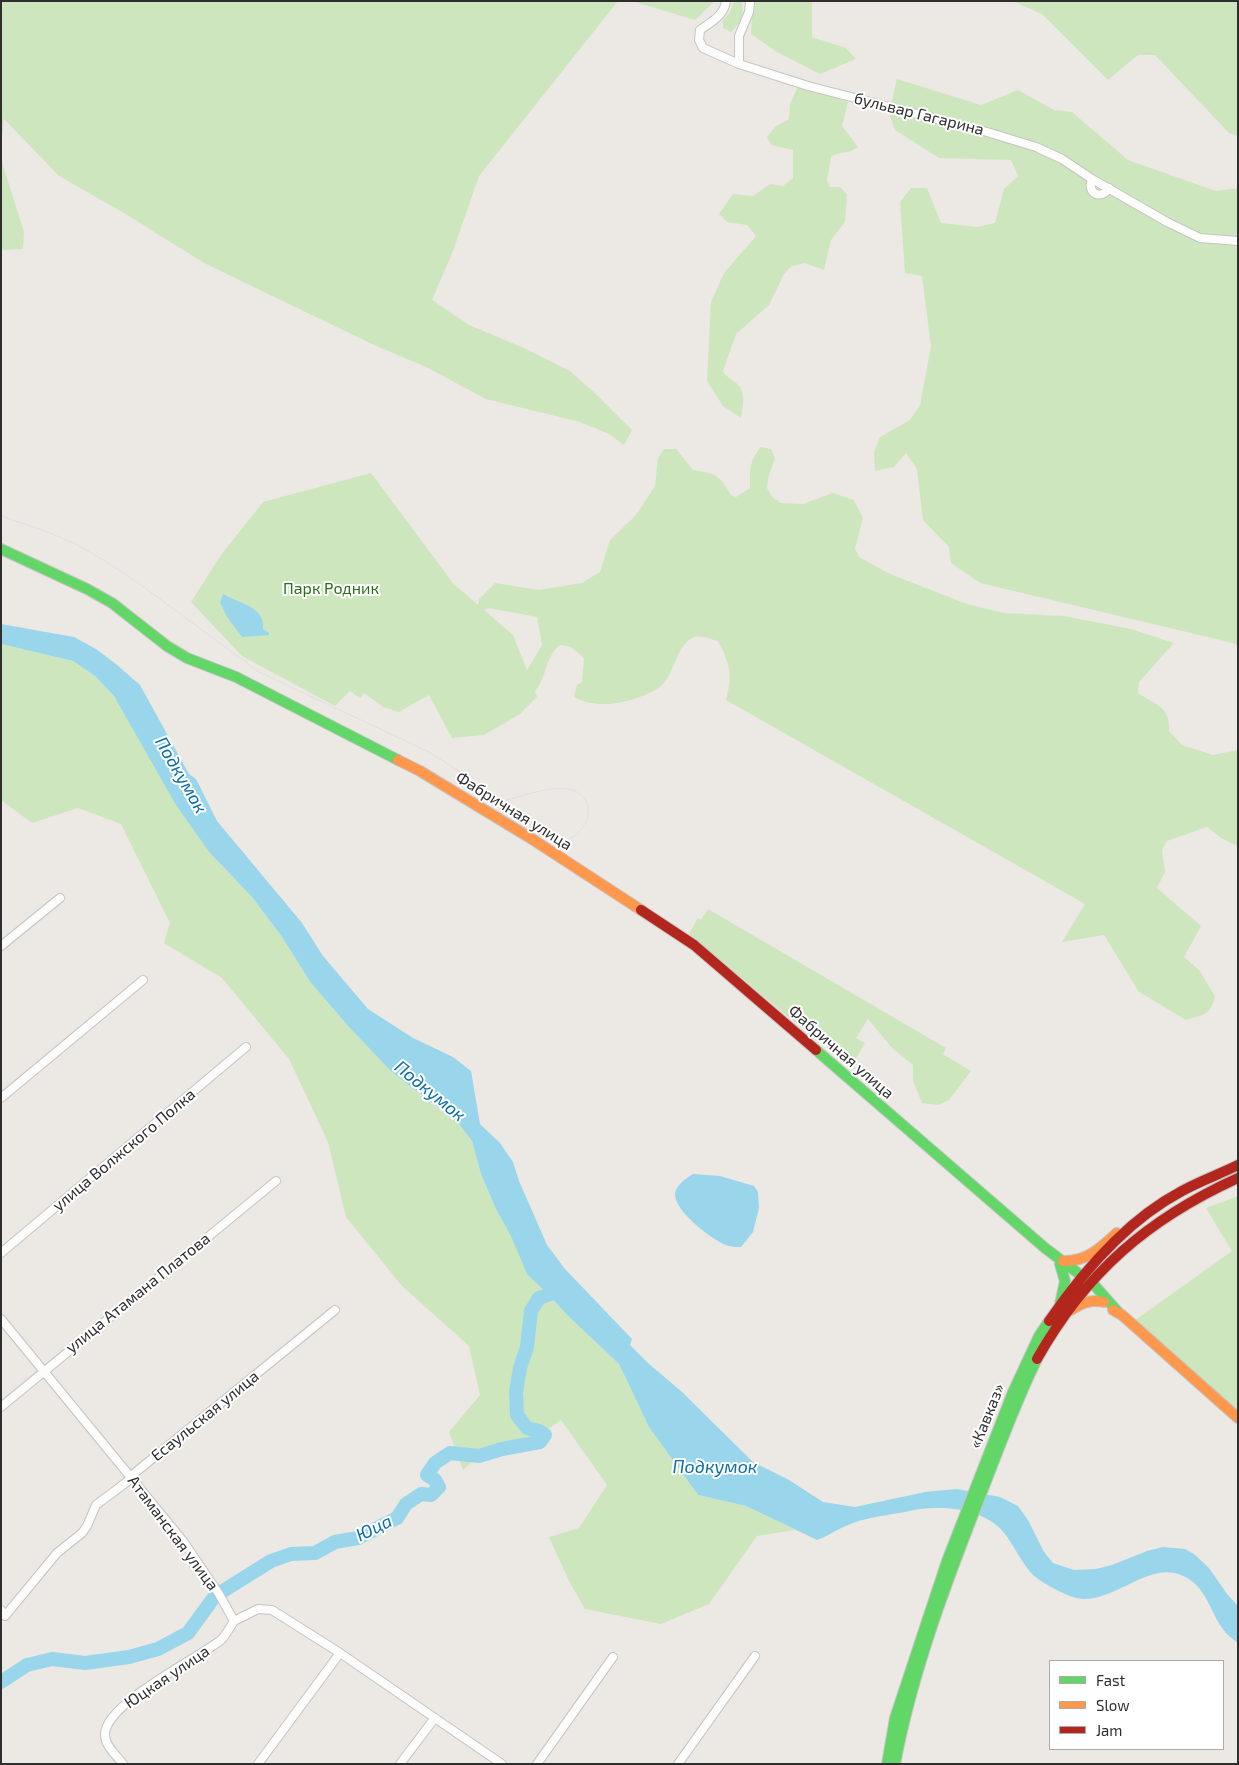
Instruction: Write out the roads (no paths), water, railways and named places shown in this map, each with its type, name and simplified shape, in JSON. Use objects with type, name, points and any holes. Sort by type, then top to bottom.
[{"type":"main road","name":"Фабричная улица","points":[[1,549],[87,589],[112,603],[151,635],[187,658],[236,677],[420,771],[532,839],[694,945],[1062,1262],[1078,1278],[1092,1287],[1238,1418]]},
{"type":"main road","name":"«Кавказ»","points":[[887,1764],[895,1718],[934,1599],[985,1473],[1028,1358],[1039,1336],[1078,1278],[1125,1231],[1158,1206],[1182,1191],[1238,1165]]},
{"type":"main road","name":"«Кавказ»","points":[[985,1473],[1043,1350],[1068,1312],[1092,1287],[1106,1265],[1131,1241],[1162,1217],[1238,1178]]},
{"type":"main road","points":[[1060,1305],[1065,1282],[1062,1262],[1086,1258],[1149,1206],[1172,1192],[1182,1191]]},
{"type":"main road","points":[[1092,1287],[1095,1270],[1108,1254],[1132,1231],[1176,1199],[1182,1191]]},
{"type":"main road","points":[[1068,1312],[1083,1302],[1092,1300],[1106,1301],[1101,1282],[1106,1265]]},
{"type":"main road","points":[[1026,1384],[1026,1375],[1037,1351],[1078,1290],[1078,1278]]},
{"type":"main road","name":"«Кавказ»","points":[[895,1764],[904,1720],[914,1685],[961,1534]]},
{"type":"street","name":"бульвар Гагарина","points":[[726,1],[725,10],[715,20],[700,30],[699,40],[704,48],[739,64],[808,86],[988,132],[1036,147],[1062,159],[1092,179],[1167,222],[1200,238],[1238,241]]},
{"type":"street","points":[[739,64],[739,36],[749,12],[750,1]]},
{"type":"street","name":"бульвар Гагарина","points":[[1092,179],[1089,184],[1090,190],[1095,194],[1106,193],[1109,188]]},
{"type":"street","points":[[1,946],[60,898]]},
{"type":"street","points":[[1,1098],[143,980]]},
{"type":"street","name":"улица Волжского Полка","points":[[1,1253],[246,1047]]},
{"type":"street","name":"улица Атамана Платова","points":[[1,1407],[276,1181]]},
{"type":"street","name":"Есаульская улица","points":[[3,1613],[57,1553],[82,1533],[96,1505],[128,1481],[131,1476],[335,1310]]},
{"type":"street","name":"Атаманская улица","points":[[1,1319],[183,1541],[219,1594],[234,1621]]},
{"type":"street","points":[[234,1621],[258,1609],[272,1610],[340,1653],[502,1764]]},
{"type":"street","name":"Юцкая улица","points":[[123,1764],[110,1750],[105,1736],[108,1724],[122,1706],[222,1639],[234,1621]]},
{"type":"street","points":[[258,1764],[340,1653]]},
{"type":"street","points":[[678,1764],[755,1656]]},
{"type":"street","points":[[537,1764],[613,1658]]},
{"type":"street","points":[[400,1764],[434,1719]]},
{"type":"water","points":[[223,594],[255,610],[263,621],[263,629],[269,635],[242,637],[227,617],[220,602]]},
{"type":"water","name":"Подкумок","points":[[1,624],[74,637],[96,649],[140,685],[189,774],[196,779],[217,821],[302,923],[323,956],[368,1009],[413,1038],[453,1057],[471,1071],[480,1124],[500,1143],[513,1162],[519,1181],[547,1245],[565,1269],[632,1339],[630,1345],[681,1391],[753,1462],[789,1480],[823,1502],[855,1507],[925,1492],[957,1489],[1000,1497],[1018,1506],[1028,1520],[1044,1552],[1053,1563],[1074,1570],[1096,1569],[1112,1565],[1147,1551],[1163,1547],[1185,1549],[1194,1554],[1209,1568],[1238,1606],[1238,1643],[1222,1627],[1199,1588],[1179,1574],[1165,1572],[1150,1575],[1106,1595],[1091,1599],[1076,1598],[1042,1582],[1033,1575],[999,1527],[982,1516],[962,1510],[929,1508],[873,1518],[844,1527],[817,1540],[746,1506],[698,1495],[649,1427],[619,1364],[527,1274],[481,1174],[472,1141],[459,1124],[391,1071],[311,983],[282,937],[252,897],[210,853],[176,805],[114,696],[95,676],[73,661],[1,644]]},
{"type":"water","points":[[693,1174],[720,1176],[754,1186],[758,1192],[759,1208],[753,1232],[741,1247],[729,1246],[713,1238],[694,1223],[679,1205],[675,1197],[676,1190],[682,1182]]},
{"type":"waterway","name":"Юца","points":[[1,1682],[27,1665],[52,1659],[85,1663],[129,1657],[158,1649],[188,1633],[215,1596],[271,1561],[291,1554],[315,1553],[335,1542],[358,1538],[397,1518],[406,1504],[421,1494],[431,1495],[439,1487],[435,1480],[427,1475],[435,1463],[450,1453],[479,1456],[502,1449],[540,1442],[545,1435],[539,1431],[527,1428],[517,1415],[516,1392],[520,1368],[527,1347],[531,1311],[539,1298],[565,1289]]},
{"type":"tram line","points":[[1,516],[74,543],[137,582],[259,672],[429,752],[564,839],[568,840],[576,835],[586,821],[588,813],[588,805],[584,798],[578,792],[568,789],[545,790],[506,800]]},
{"type":"park label","name":"Парк Родник","points":[[331,589]]}]
